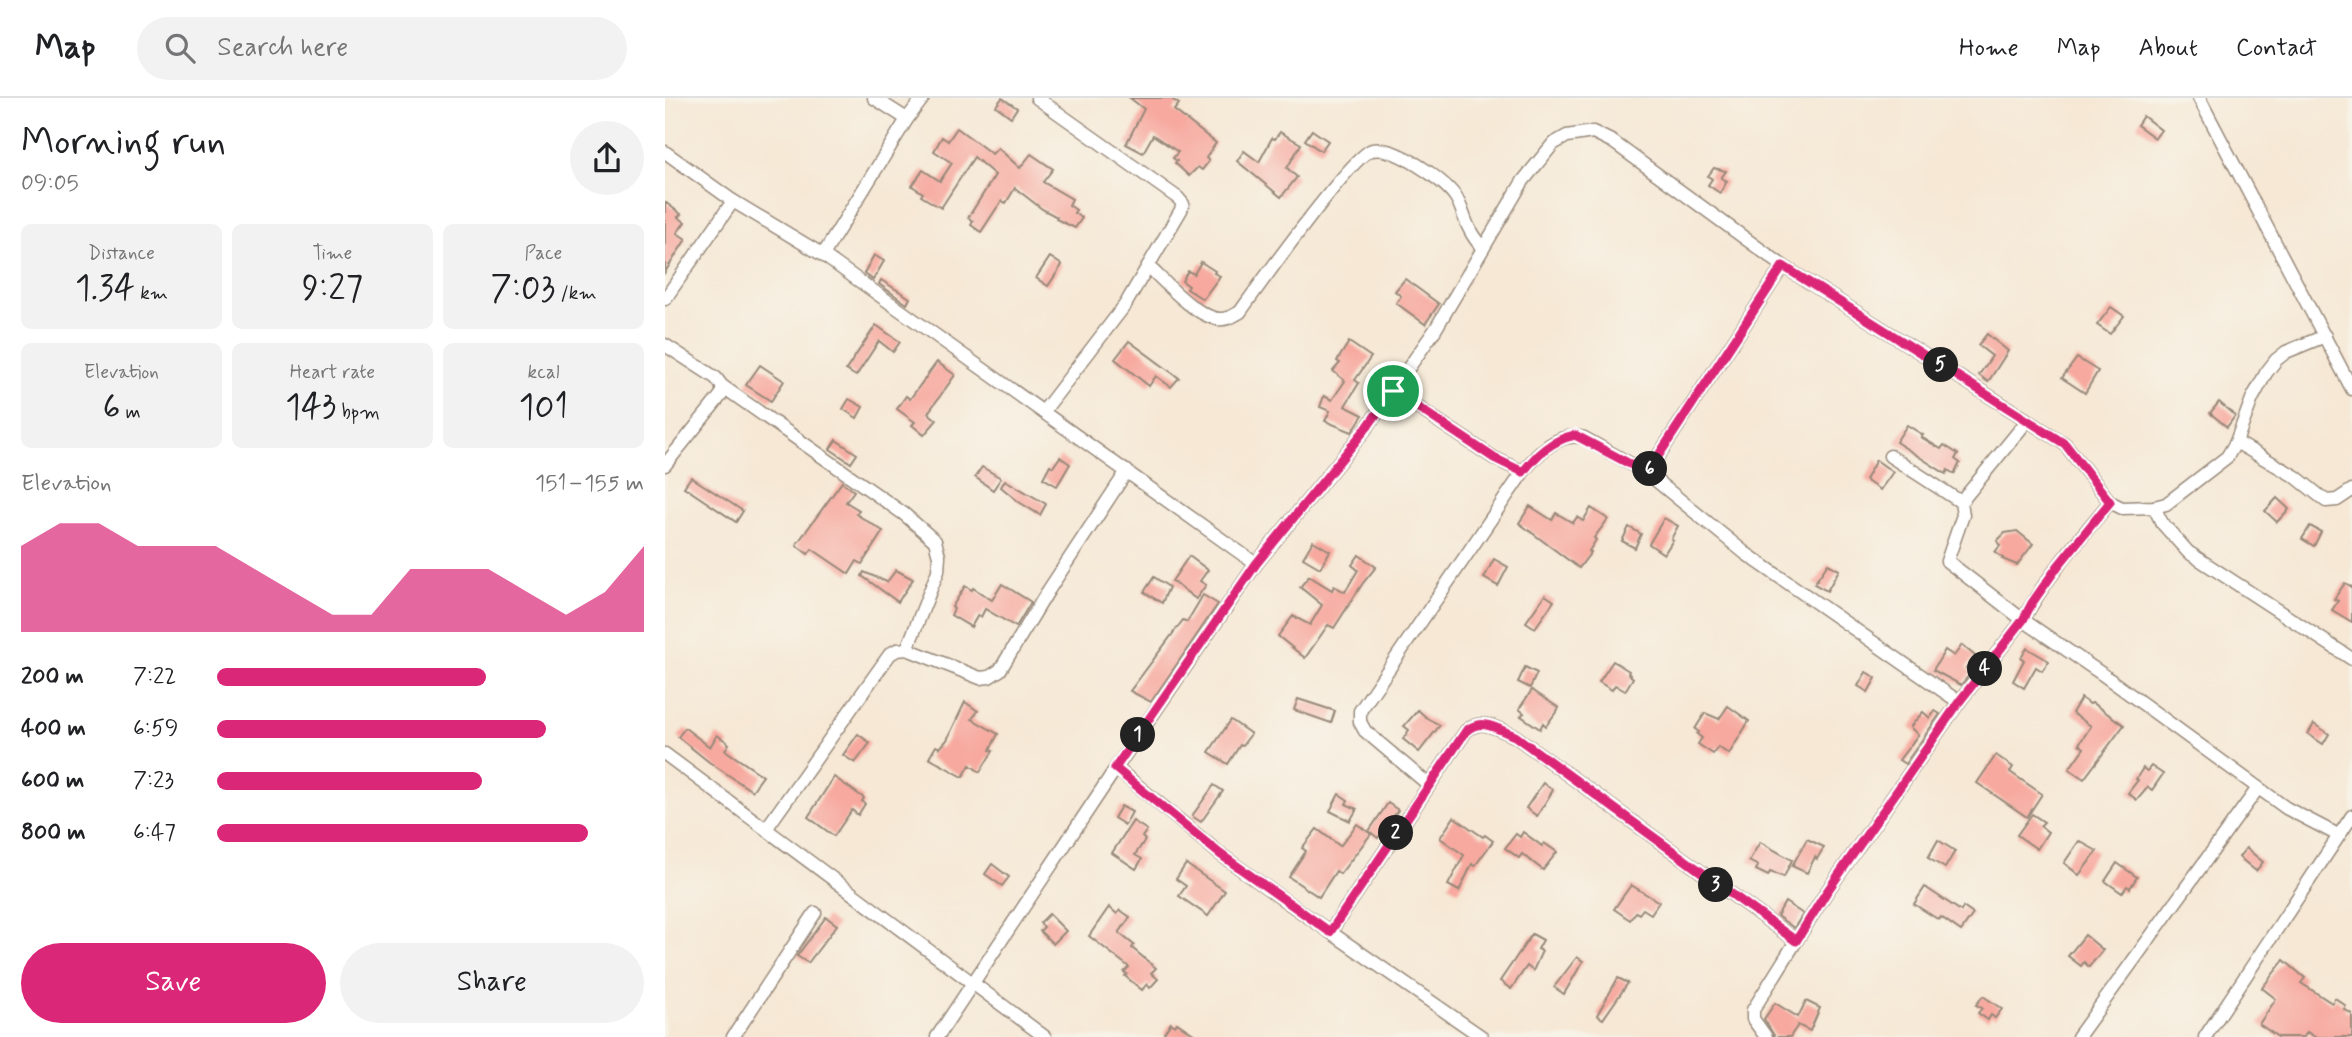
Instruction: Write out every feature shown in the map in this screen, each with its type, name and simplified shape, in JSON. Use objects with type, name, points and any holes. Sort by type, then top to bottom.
[{"type":"street","points":[[874,98],[907,119]]},
{"type":"street","points":[[823,255],[907,119],[923,98]]},
{"type":"street","points":[[1037,98],[1183,204],[1125,305],[1043,412]]},
{"type":"street","points":[[2199,98],[2352,390]]},
{"type":"street","points":[[937,1037],[1115,768],[1256,564],[1368,426],[1393,391],[1447,311],[1523,181],[1553,144],[1567,136],[1593,132],[1613,142],[1783,266],[2065,444],[2110,502],[2122,508],[2166,504],[2227,457],[2236,442],[2252,399],[2276,360],[2286,352],[2325,336]]},
{"type":"street","points":[[1148,266],[1182,298],[1206,315],[1220,320],[1230,318],[1240,312],[1333,188],[1371,150],[1381,150],[1414,162],[1436,177],[1455,196],[1470,232],[1482,248]]},
{"type":"street","points":[[665,152],[733,201],[823,255],[1256,564]]},
{"type":"street","points":[[665,299],[733,201]]},
{"type":"street","points":[[1647,473],[1783,266]]},
{"type":"street","points":[[665,345],[716,378],[722,386],[904,514],[935,541],[939,556],[938,571],[907,649]]},
{"type":"street","points":[[666,462],[722,394],[722,386]]},
{"type":"street","points":[[1393,391],[1494,458],[1523,472]]},
{"type":"street","points":[[2027,421],[1961,502],[1963,515],[1948,561],[2023,620],[2258,788],[2306,820],[2338,835]]},
{"type":"street","points":[[1429,785],[1365,732],[1360,722],[1360,711],[1523,472],[1545,448],[1564,437],[1575,435],[1647,473],[1745,553],[1959,702]]},
{"type":"street","points":[[2236,442],[2296,477],[2326,501],[2337,500],[2352,490]]},
{"type":"street","points":[[1890,456],[1961,502]]},
{"type":"street","points":[[766,829],[890,654],[907,649],[981,678],[989,677],[1000,670],[1127,471]]},
{"type":"street","points":[[1766,1037],[1753,1019],[1753,1010],[1826,893],[1959,702],[2023,620],[2058,566],[2110,502]]},
{"type":"street","points":[[2154,507],[2168,530],[2188,552],[2352,659]]},
{"type":"street","points":[[1330,932],[1466,731],[1474,724],[1483,723],[1504,731],[1536,751],[1796,941]]},
{"type":"street","points":[[665,754],[1045,1037]]},
{"type":"street","points":[[1115,768],[1220,854],[1482,1037]]},
{"type":"street","points":[[2078,1037],[2258,788]]},
{"type":"street","points":[[2205,1037],[2352,816]]},
{"type":"street","points":[[733,1037],[815,913]]},
{"type":"building","points":[[1002,98],[1017,108],[1011,117],[996,106]]},
{"type":"building","points":[[1130,98],[1170,98],[1179,104],[1174,110],[1216,143],[1202,170],[1198,167],[1189,176],[1175,163],[1177,161],[1173,158],[1178,152],[1153,135],[1143,153],[1126,144],[1144,109]]},
{"type":"building","points":[[2143,116],[2161,130],[2155,138],[2137,125]]},
{"type":"building","points":[[957,128],[992,154],[998,148],[1020,168],[1031,154],[1053,169],[1043,182],[1072,199],[1069,205],[1076,210],[1074,213],[1082,218],[1075,228],[1056,219],[1057,217],[1015,188],[1006,203],[1002,201],[981,232],[971,225],[973,221],[968,218],[995,175],[974,157],[941,208],[921,196],[923,193],[912,186],[923,170],[940,181],[952,163],[934,151],[942,137],[948,141]]},
{"type":"building","points":[[1312,130],[1328,141],[1321,151],[1305,140]]},
{"type":"building","points":[[1280,132],[1301,144],[1287,168],[1297,177],[1281,197],[1237,161],[1244,151],[1259,162],[1272,138],[1275,139]]},
{"type":"building","points":[[1714,168],[1726,171],[1721,178],[1727,181],[1720,193],[1708,185],[1712,179],[1708,176]]},
{"type":"building","points":[[665,202],[681,214],[678,217],[685,222],[677,233],[686,239],[665,272]]},
{"type":"building","points":[[874,255],[884,261],[873,280],[864,273]]},
{"type":"building","points":[[1050,257],[1062,265],[1048,286],[1036,278]]},
{"type":"building","points":[[1201,262],[1220,276],[1203,299],[1187,289],[1189,286],[1182,281],[1188,271],[1194,274]]},
{"type":"building","points":[[1405,279],[1439,304],[1425,324],[1396,303],[1401,296],[1395,291]]},
{"type":"building","points":[[881,280],[910,298],[907,304],[879,284]]},
{"type":"building","points":[[2111,307],[2124,316],[2110,334],[2097,325]]},
{"type":"building","points":[[876,325],[900,342],[893,352],[879,341],[856,376],[846,370]]},
{"type":"building","points":[[1987,334],[2008,351],[1988,382],[1979,375],[1992,356],[1978,345]]},
{"type":"building","points":[[1129,341],[1179,378],[1171,387],[1156,376],[1149,386],[1115,359]]},
{"type":"building","points":[[1349,342],[1371,357],[1355,380],[1359,383],[1345,406],[1363,415],[1352,432],[1325,421],[1330,411],[1320,407],[1324,396],[1332,400],[1345,381],[1333,371],[1340,363],[1337,361]]},
{"type":"building","points":[[2077,358],[2098,371],[2085,393],[2062,378]]},
{"type":"building","points":[[937,362],[955,375],[928,413],[937,420],[924,435],[912,425],[915,422],[897,409],[906,396],[910,399]]},
{"type":"building","points":[[760,365],[784,381],[771,401],[746,385]]},
{"type":"building","points":[[849,399],[863,407],[857,418],[843,409]]},
{"type":"building","points":[[2219,402],[2235,416],[2227,427],[2210,413]]},
{"type":"building","points":[[1907,425],[1941,449],[1944,445],[1958,454],[1955,459],[1960,463],[1954,474],[1948,470],[1946,474],[1896,442]]},
{"type":"building","points":[[836,440],[857,454],[851,463],[830,449]]},
{"type":"building","points":[[1060,457],[1070,464],[1057,486],[1043,478],[1050,465],[1053,467]]},
{"type":"building","points":[[1876,460],[1893,472],[1880,490],[1865,480]]},
{"type":"building","points":[[982,467],[1001,478],[993,490],[975,477]]},
{"type":"building","points":[[691,477],[743,511],[736,522],[684,487]]},
{"type":"building","points":[[1005,480],[1046,504],[1040,515],[1001,487]]},
{"type":"building","points":[[842,482],[854,491],[846,502],[859,510],[856,514],[883,531],[862,564],[857,561],[849,574],[812,549],[808,554],[796,545]]},
{"type":"building","points":[[2277,498],[2289,509],[2277,522],[2265,511]]},
{"type":"building","points":[[1530,506],[1552,520],[1556,513],[1573,523],[1577,517],[1583,521],[1591,508],[1608,519],[1594,538],[1596,540],[1589,551],[1591,552],[1579,568],[1519,523]]},
{"type":"building","points":[[1664,518],[1678,526],[1664,554],[1649,544]]},
{"type":"building","points":[[2310,526],[2321,532],[2314,546],[2302,539]]},
{"type":"building","points":[[1629,527],[1641,534],[1635,548],[1622,541]]},
{"type":"building","points":[[2017,531],[2033,544],[2017,565],[2002,559],[1995,552],[2000,546],[1997,541],[2005,533]]},
{"type":"building","points":[[1313,541],[1330,551],[1320,568],[1303,558]]},
{"type":"building","points":[[1359,555],[1376,567],[1334,628],[1328,625],[1305,658],[1278,636],[1293,616],[1310,625],[1322,605],[1300,587],[1309,576],[1332,590],[1334,586],[1345,592],[1358,570],[1352,565]]},
{"type":"building","points":[[1189,556],[1208,570],[1200,581],[1206,585],[1196,599],[1172,581]]},
{"type":"building","points":[[1494,559],[1508,567],[1498,586],[1484,578]]},
{"type":"building","points":[[1828,564],[1839,570],[1827,591],[1814,584]]},
{"type":"building","points":[[896,570],[913,579],[898,602],[862,576],[864,572],[887,582]]},
{"type":"building","points":[[1154,577],[1169,587],[1162,603],[1144,592]]},
{"type":"building","points":[[2345,583],[2352,587],[2352,622],[2332,610],[2338,601],[2334,599]]},
{"type":"building","points":[[1002,584],[1031,602],[1016,627],[985,609],[971,627],[951,615],[954,609],[952,607],[965,586],[992,600]]},
{"type":"building","points":[[1203,595],[1218,604],[1151,702],[1130,691],[1183,620],[1187,622]]},
{"type":"building","points":[[1545,595],[1554,601],[1535,628],[1526,622]]},
{"type":"building","points":[[1962,645],[1975,656],[1966,668],[1972,672],[1961,685],[1933,670],[1945,650],[1954,656]]},
{"type":"building","points":[[2027,648],[2049,661],[2042,671],[2036,667],[2024,688],[2013,681]]},
{"type":"building","points":[[1613,661],[1629,671],[1633,678],[1625,691],[1615,685],[1612,690],[1599,682]]},
{"type":"building","points":[[1525,667],[1537,673],[1530,688],[1518,682]]},
{"type":"building","points":[[1866,672],[1876,678],[1868,692],[1858,686]]},
{"type":"building","points":[[1532,690],[1559,708],[1546,726],[1543,723],[1540,729],[1521,716],[1524,713],[1519,709]]},
{"type":"building","points":[[2081,698],[2124,725],[2084,779],[2069,769],[2084,748],[2079,744],[2091,726],[2072,713]]},
{"type":"building","points":[[1298,699],[1335,711],[1331,723],[1294,710]]},
{"type":"building","points":[[965,702],[978,711],[972,719],[998,734],[990,750],[993,751],[980,772],[970,765],[963,777],[929,758],[936,746],[940,748],[947,740]]},
{"type":"building","points":[[1728,706],[1749,721],[1729,754],[1718,747],[1713,754],[1698,744],[1702,738],[1695,729],[1705,713],[1719,719]]},
{"type":"building","points":[[1418,710],[1440,725],[1419,752],[1403,739],[1409,730],[1404,726]]},
{"type":"building","points":[[1935,711],[1940,714],[1905,764],[1899,760],[1918,735],[1910,727],[1923,712],[1930,718]]},
{"type":"building","points":[[1231,720],[1251,734],[1228,764],[1209,752]]},
{"type":"building","points":[[2314,724],[2329,734],[2323,744],[2308,734]]},
{"type":"building","points":[[685,728],[710,747],[717,735],[727,742],[729,744],[725,750],[763,776],[752,791],[678,737]]},
{"type":"building","points":[[858,734],[870,743],[855,763],[843,755]]},
{"type":"building","points":[[1996,755],[2013,767],[2010,772],[2042,794],[2027,817],[1977,783]]},
{"type":"building","points":[[2151,766],[2163,774],[2152,790],[2148,787],[2137,800],[2128,793],[2143,768],[2147,771]]},
{"type":"building","points":[[834,777],[864,798],[862,801],[865,804],[858,815],[852,810],[834,836],[808,817]]},
{"type":"building","points":[[1543,783],[1553,790],[1537,816],[1526,808]]},
{"type":"building","points":[[1214,785],[1223,791],[1201,822],[1192,816]]},
{"type":"building","points":[[1339,794],[1348,800],[1346,804],[1357,809],[1350,821],[1330,811]]},
{"type":"building","points":[[1388,803],[1398,810],[1378,838],[1369,831]]},
{"type":"building","points":[[1121,806],[1132,812],[1125,825],[1114,818]]},
{"type":"building","points":[[2032,814],[2044,822],[2040,826],[2048,832],[2037,849],[2017,835]]},
{"type":"building","points":[[1454,817],[1493,841],[1475,866],[1472,864],[1459,891],[1448,885],[1464,855],[1440,838]]},
{"type":"building","points":[[1133,821],[1147,830],[1142,837],[1145,840],[1135,855],[1142,859],[1136,869],[1112,853]]},
{"type":"building","points":[[1357,824],[1371,834],[1340,874],[1336,871],[1319,897],[1289,877],[1306,851],[1302,848],[1317,829],[1340,846]]},
{"type":"building","points":[[1523,832],[1542,846],[1544,843],[1557,852],[1543,870],[1522,854],[1519,858],[1505,848],[1516,834],[1520,837]]},
{"type":"building","points":[[1807,839],[1824,847],[1807,873],[1792,866]]},
{"type":"building","points":[[1938,840],[1955,851],[1945,868],[1928,858]]},
{"type":"building","points":[[2079,841],[2097,851],[2079,875],[2064,863]]},
{"type":"building","points":[[1760,842],[1792,860],[1784,877],[1770,872],[1768,876],[1756,870],[1758,866],[1749,861]]},
{"type":"building","points":[[2246,848],[2263,862],[2256,871],[2239,857]]},
{"type":"building","points":[[2117,863],[2137,877],[2130,888],[2127,886],[2122,893],[2105,881]]},
{"type":"building","points":[[992,864],[1009,877],[1002,886],[985,874]]},
{"type":"building","points":[[1186,864],[1225,891],[1208,916],[1179,896],[1186,886],[1176,879]]},
{"type":"building","points":[[1631,885],[1659,902],[1651,914],[1643,909],[1639,914],[1636,912],[1630,920],[1614,909]]},
{"type":"building","points":[[1925,887],[1961,911],[1963,907],[1973,914],[1961,931],[1941,917],[1939,920],[1914,904]]},
{"type":"building","points":[[1785,902],[1803,914],[1794,928],[1777,916]]},
{"type":"building","points":[[1109,907],[1117,914],[1120,910],[1130,917],[1119,933],[1156,968],[1151,973],[1158,979],[1150,988],[1147,984],[1142,990],[1125,976],[1127,974],[1124,972],[1129,967],[1089,936]]},
{"type":"building","points":[[1049,914],[1066,931],[1053,944],[1040,931],[1044,927],[1040,923]]},
{"type":"building","points":[[826,917],[837,925],[808,963],[797,956]]},
{"type":"building","points":[[1532,934],[1543,940],[1538,949],[1542,951],[1533,971],[1527,966],[1511,989],[1500,981]]},
{"type":"building","points":[[2085,935],[2103,950],[2089,967],[2084,962],[2081,966],[2068,956]]},
{"type":"building","points":[[1577,957],[1583,961],[1564,994],[1554,987]]},
{"type":"building","points":[[2284,960],[2305,978],[2301,983],[2332,1003],[2335,998],[2346,1006],[2344,1009],[2352,1014],[2352,1037],[2315,1037],[2307,1032],[2304,1037],[2278,1037],[2259,1024],[2276,999],[2262,988]]},
{"type":"building","points":[[1618,978],[1628,983],[1603,1019],[1597,1015]]},
{"type":"building","points":[[1983,996],[2002,1009],[1995,1018],[1991,1015],[1988,1020],[1978,1013],[1982,1008],[1976,1005]]},
{"type":"building","points":[[1806,1001],[1820,1008],[1810,1031],[1798,1025],[1790,1037],[1775,1037],[1764,1019],[1775,1003],[1798,1017]]},
{"type":"building","points":[[1171,1023],[1175,1026],[1177,1023],[1198,1037],[1167,1037],[1164,1033]]},
{"type":"route","points":[[1783,266],[2065,444],[2110,502],[2058,566],[2023,620],[1959,702],[1826,893],[1796,941],[1515,736],[1483,723],[1474,724],[1466,731],[1330,932],[1220,854],[1115,768],[1256,564],[1368,426],[1393,391],[1494,458],[1523,472],[1545,448],[1564,437],[1575,435],[1647,473],[1783,266]]}]
